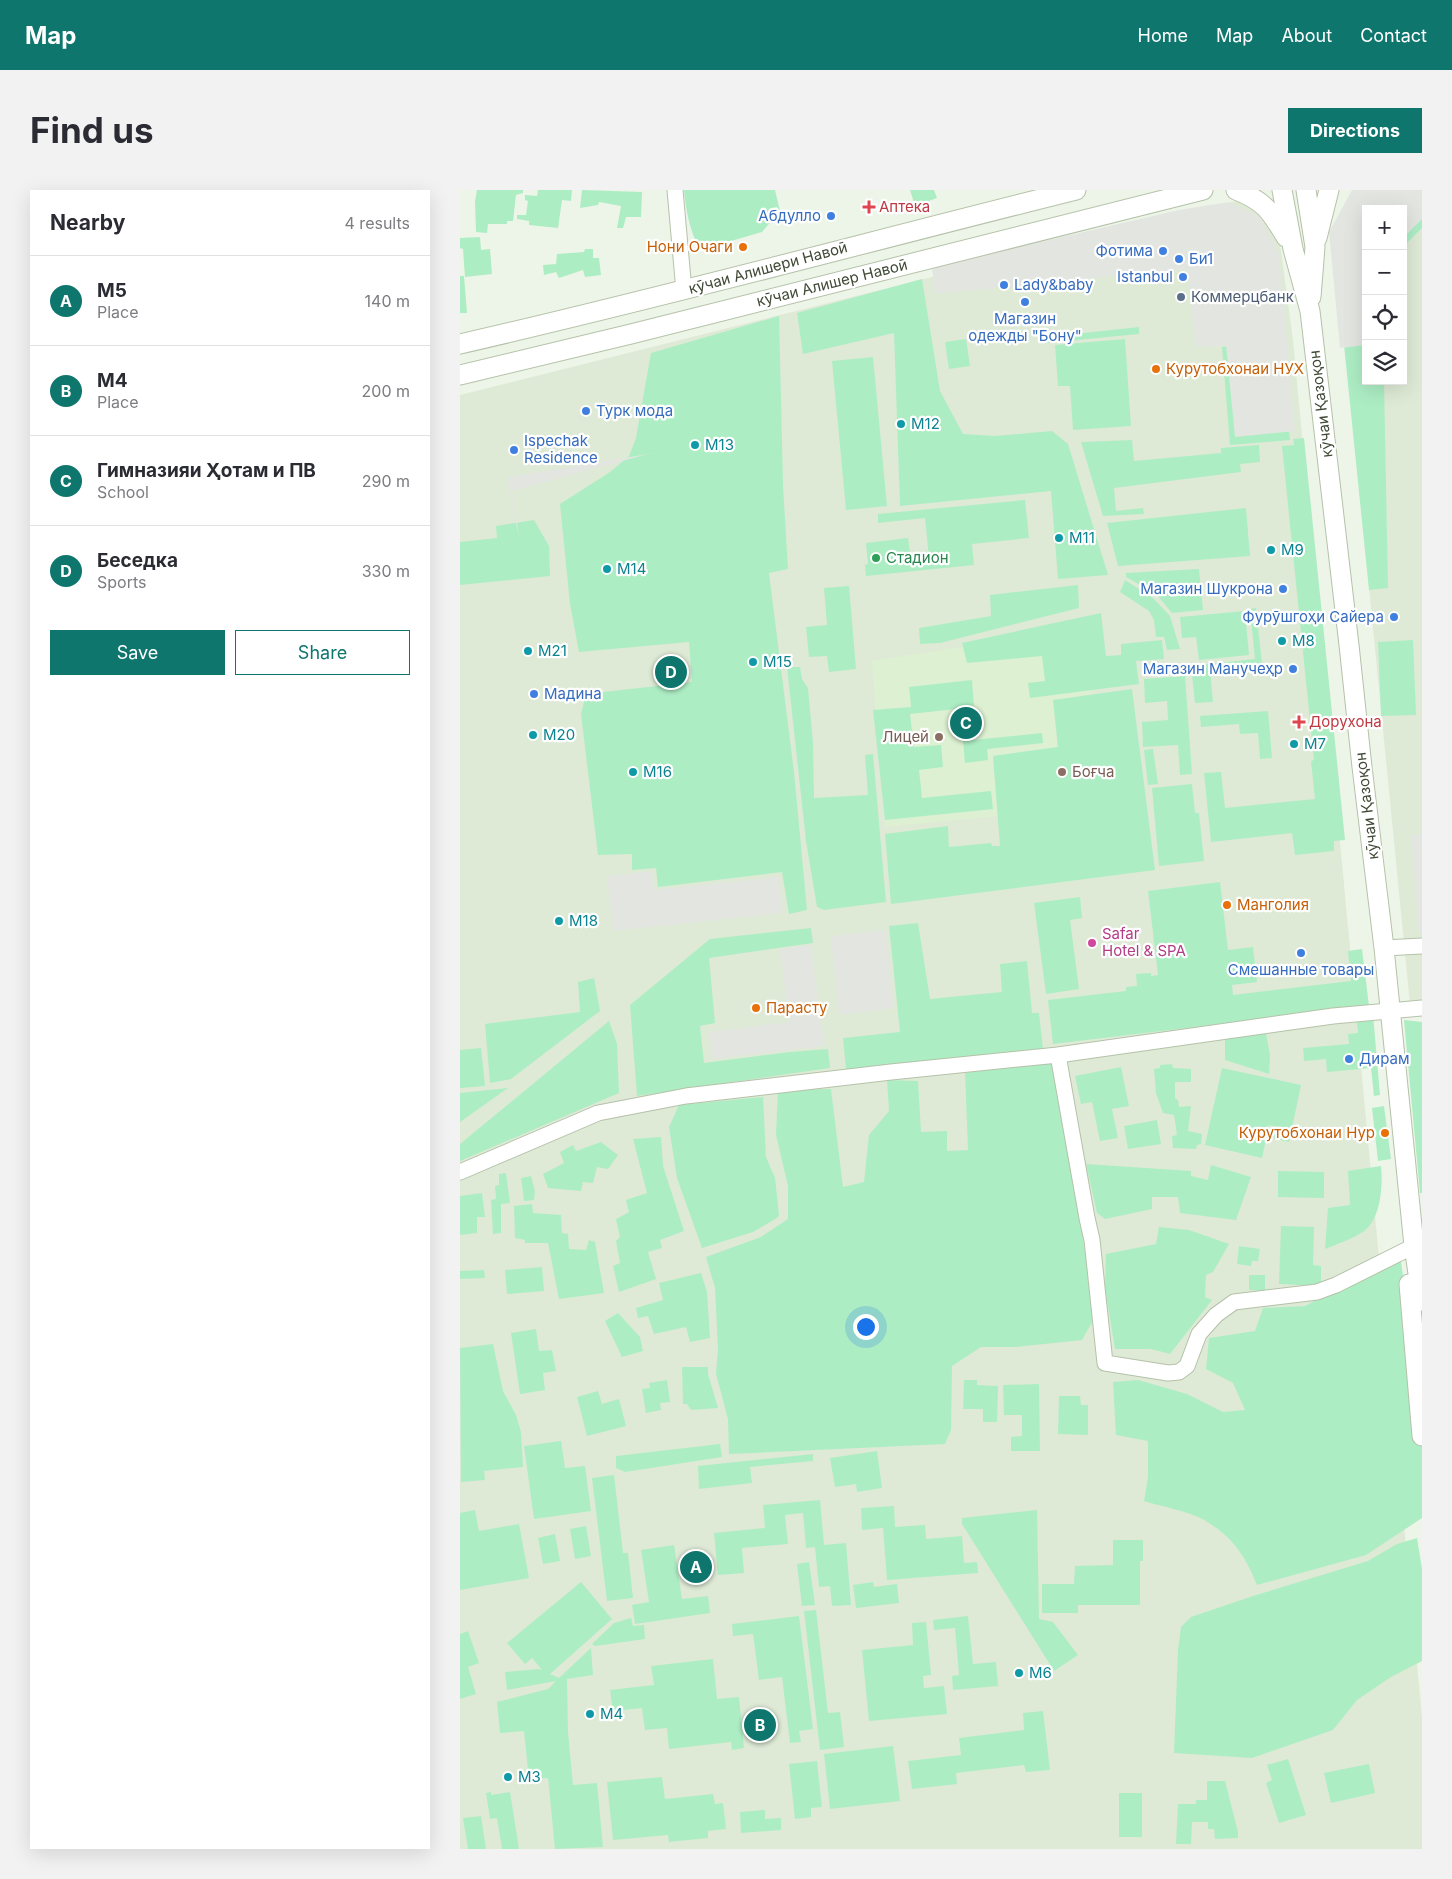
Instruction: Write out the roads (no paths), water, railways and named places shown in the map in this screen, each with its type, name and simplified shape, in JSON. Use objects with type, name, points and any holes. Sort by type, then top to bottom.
[{"type":"street","points":[[675,190],[684,291]]},
{"type":"street","name":"кӯчаи Алишери Навоӣ","points":[[460,344],[684,291],[848,247],[1076,190]]},
{"type":"street","name":"кӯчаи Алишер Навоӣ","points":[[460,375],[621,337],[1204,190]]},
{"type":"street","points":[[1236,190],[1253,197],[1266,207],[1276,220],[1293,250]]},
{"type":"street","name":"кӯчаи Қазоқон","points":[[1282,190],[1293,250],[1310,311],[1392,1012],[1422,1301]]},
{"type":"street","name":"кӯчаи Қазоқон","points":[[1306,190],[1315,247],[1310,311]]},
{"type":"street","points":[[1315,247],[1329,190]]},
{"type":"street","points":[[1384,948],[1422,946]]},
{"type":"street","points":[[460,1172],[598,1113],[633,1105],[686,1096],[1058,1055],[1333,1016],[1422,1008]]},
{"type":"street","points":[[1058,1055],[1092,1240],[1105,1363],[1168,1373],[1179,1372],[1187,1366],[1199,1334],[1216,1315],[1234,1302],[1317,1292],[1336,1286],[1418,1249]]},
{"type":"street","points":[[1418,1249],[1409,1288],[1422,1436]]},
{"type":"place","name":"Аптека","points":[[869,207]]},
{"type":"place","name":"Абдулло","points":[[831,216]]},
{"type":"place","name":"Нони Очаги","points":[[743,247]]},
{"type":"place","name":"Фотима","points":[[1163,251]]},
{"type":"place","name":"Би1","points":[[1179,259]]},
{"type":"place","name":"Istanbul","points":[[1183,277]]},
{"type":"place","name":"Lady&baby","points":[[1004,285]]},
{"type":"place","name":"Коммерцбанк","points":[[1181,297]]},
{"type":"place","name":"Магазин одежды \"Бону\"","points":[[1025,302]]},
{"type":"place","name":"Курутобхонаи НУХ","points":[[1156,369]]},
{"type":"place","name":"Турк мода","points":[[586,411]]},
{"type":"place","name":"М12","points":[[901,424]]},
{"type":"place","name":"М13","points":[[695,445]]},
{"type":"place","name":"Ispechak Residence","points":[[514,450]]},
{"type":"place","name":"М11","points":[[1059,538]]},
{"type":"place","name":"М9","points":[[1271,550]]},
{"type":"place","name":"Стадион","points":[[876,558]]},
{"type":"place","name":"М14","points":[[607,569]]},
{"type":"place","name":"Магазин Шукрона","points":[[1283,589]]},
{"type":"place","name":"Фурӯшгоҳи Сайера","points":[[1394,617]]},
{"type":"place","name":"М8","points":[[1282,641]]},
{"type":"place","name":"М21","points":[[528,651]]},
{"type":"place","name":"М15","points":[[753,662]]},
{"type":"place","name":"Магазин Манучеҳр","points":[[1293,669]]},
{"type":"place","name":"Беседка","points":[[671,672]]},
{"type":"place","name":"Мадина","points":[[534,694]]},
{"type":"place","name":"Дорухона","points":[[1299,722]]},
{"type":"place","name":"Гимназияи Ҳотам и ПВ","points":[[966,723]]},
{"type":"place","name":"М20","points":[[533,735]]},
{"type":"place","name":"Лицей","points":[[939,737]]},
{"type":"place","name":"М7","points":[[1294,744]]},
{"type":"place","name":"М16","points":[[633,772]]},
{"type":"place","name":"Боғча","points":[[1062,772]]},
{"type":"place","name":"Манголия","points":[[1227,905]]},
{"type":"place","name":"М18","points":[[559,921]]},
{"type":"place","name":"Safar Hotel & SPA","points":[[1092,943]]},
{"type":"place","name":"Смешанные товары","points":[[1301,953]]},
{"type":"place","name":"Парасту","points":[[756,1008]]},
{"type":"place","name":"Дирам","points":[[1349,1059]]},
{"type":"place","name":"Курутобхонаи Нур","points":[[1385,1133]]},
{"type":"place","name":"М5","points":[[696,1567]]},
{"type":"place","name":"М6","points":[[1019,1673]]},
{"type":"place","name":"M4","points":[[590,1714]]},
{"type":"place","name":"М4","points":[[760,1725]]},
{"type":"place","name":"М3","points":[[508,1777]]}]
